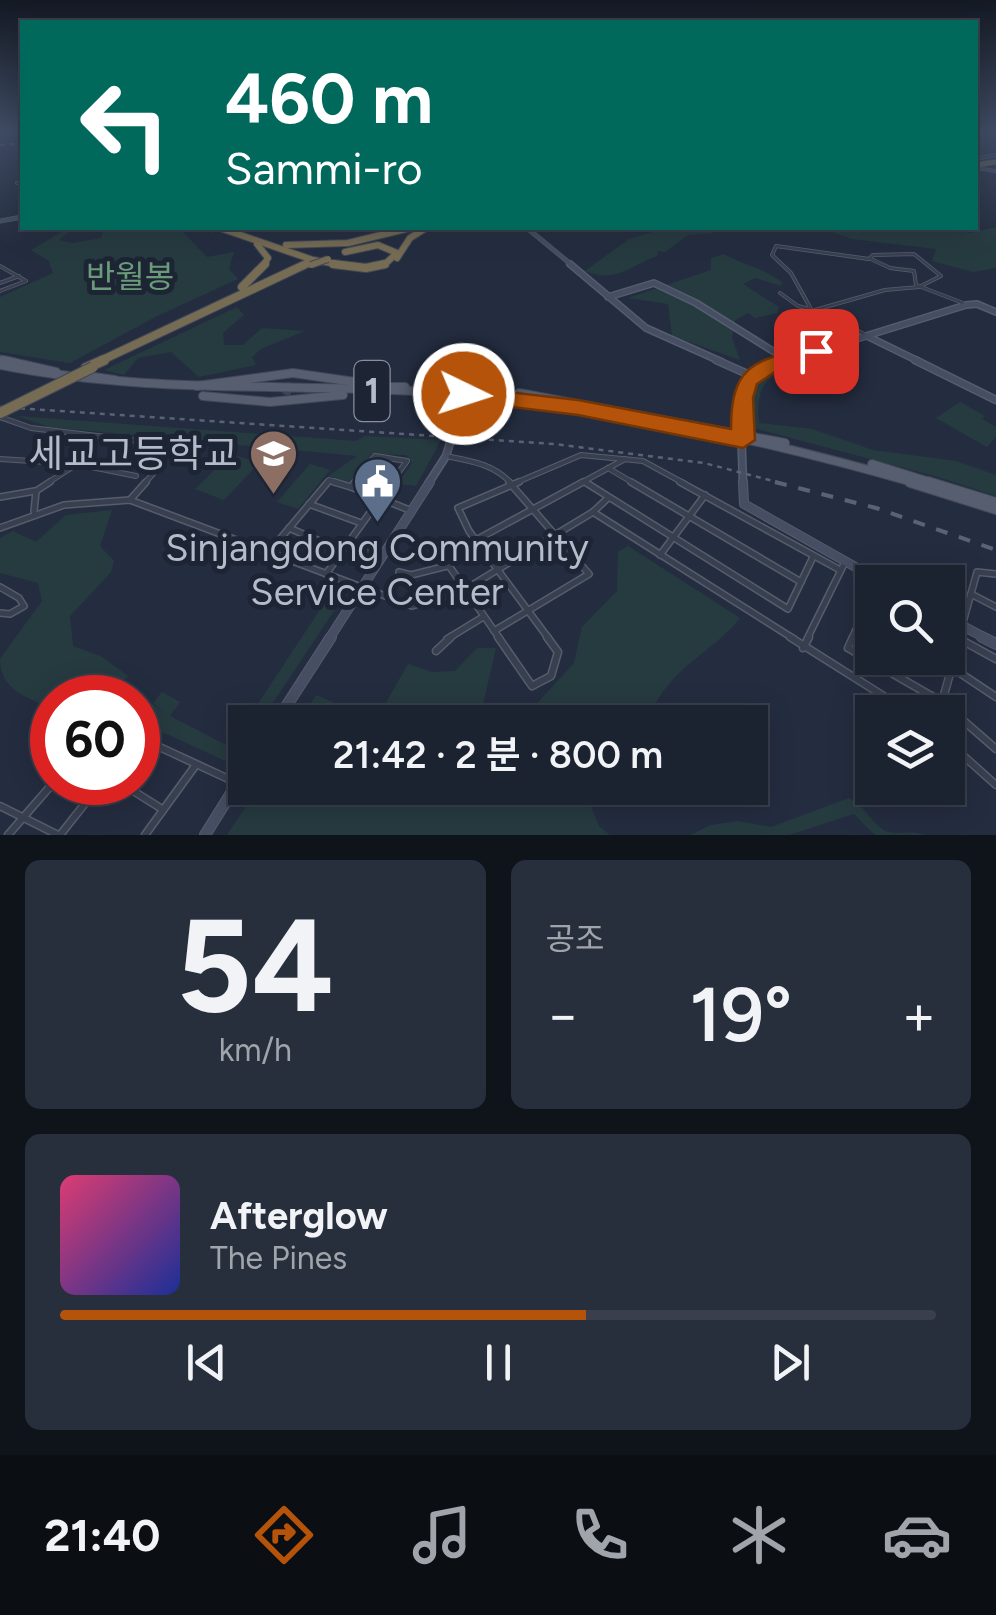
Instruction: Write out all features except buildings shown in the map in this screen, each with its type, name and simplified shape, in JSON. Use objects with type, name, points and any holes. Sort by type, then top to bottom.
[{"type":"highway","points":[[220,230],[335,267],[369,269],[396,260],[417,230]]},
{"type":"highway","points":[[254,241],[336,245],[409,230]]},
{"type":"highway","points":[[153,335],[325,258],[413,230]]},
{"type":"highway","points":[[325,258],[413,230]]},
{"type":"highway","points":[[254,241],[350,268],[381,266],[395,258],[396,252],[378,246],[345,252]]},
{"type":"highway","points":[[0,414],[210,306],[259,273],[268,254],[254,241]]},
{"type":"highway","points":[[88,368],[308,265]]},
{"type":"main road","name":"1","points":[[0,362],[73,374],[197,386],[465,392],[578,407],[742,437],[891,474],[996,506]]},
{"type":"main road","name":"1","points":[[0,362],[92,383],[154,388],[384,389]]},
{"type":"main road","points":[[197,386],[292,378],[384,389]]},
{"type":"main road","points":[[154,388],[238,400],[384,389]]},
{"type":"street","points":[[529,230],[654,333],[752,376]]},
{"type":"street","points":[[813,310],[792,272],[772,255],[776,246],[869,259],[890,268],[914,271],[919,287]]},
{"type":"street","points":[[813,310],[885,290],[919,287],[941,276],[917,255],[873,255],[869,259]]},
{"type":"street","points":[[0,266],[26,281],[0,291]]},
{"type":"street","points":[[0,274],[12,270]]},
{"type":"street","points":[[0,283],[20,276]]},
{"type":"street","points":[[608,297],[654,282],[788,360]]},
{"type":"street","points":[[919,287],[963,303]]},
{"type":"street","points":[[780,294],[996,400]]},
{"type":"street","points":[[868,336],[963,303],[977,303],[996,311]]},
{"type":"street","points":[[843,566],[747,508],[743,499],[743,393],[752,376],[788,360],[970,304],[996,311]]},
{"type":"street","points":[[287,705],[446,456],[465,392]]},
{"type":"street","points":[[0,414],[30,428],[147,442],[157,449],[159,467],[130,500]]},
{"type":"street","points":[[440,552],[532,686],[551,676],[558,652],[476,540],[458,508],[581,455],[643,461],[814,557],[855,571]]},
{"type":"street","points":[[326,574],[406,461],[375,456],[351,488]]},
{"type":"street","points":[[446,456],[484,464],[516,486],[589,574],[494,631]]},
{"type":"street","points":[[476,540],[625,458]]},
{"type":"street","points":[[0,459],[77,464],[136,476]]},
{"type":"street","points":[[0,497],[36,491],[77,464]]},
{"type":"street","points":[[608,468],[801,582]]},
{"type":"street","points":[[269,552],[329,480],[413,512]]},
{"type":"street","points":[[585,482],[788,609],[814,557]]},
{"type":"street","points":[[34,512],[36,491]]},
{"type":"street","points":[[660,556],[705,495]]},
{"type":"street","points":[[0,528],[34,512],[99,498],[130,500],[412,606],[464,590],[593,512],[608,498]]},
{"type":"street","points":[[308,504],[362,524]]},
{"type":"street","points":[[593,512],[881,695]]},
{"type":"street","points":[[289,528],[343,551]]},
{"type":"street","points":[[348,544],[382,558]]},
{"type":"street","points":[[399,572],[430,573],[448,566]]},
{"type":"street","points":[[803,648],[843,566]]},
{"type":"street","points":[[965,615],[977,572],[996,574]]},
{"type":"street","points":[[0,588],[19,598],[24,606],[10,614],[0,613]]},
{"type":"street","points":[[971,594],[996,607]]},
{"type":"street","points":[[436,651],[440,643],[483,616]]},
{"type":"street","points":[[965,628],[996,644]]},
{"type":"street","points":[[855,631],[848,648],[855,652]]},
{"type":"street","points":[[965,641],[996,659]]},
{"type":"street","points":[[895,675],[930,695]]},
{"type":"street","points":[[963,675],[996,697]]},
{"type":"street","points":[[965,722],[996,749]]},
{"type":"street","points":[[160,747],[228,779]]},
{"type":"street","points":[[965,758],[996,786]]},
{"type":"street","points":[[145,835],[196,764]]},
{"type":"street","points":[[205,835],[228,798]]},
{"type":"street","points":[[8,835],[34,805]]},
{"type":"street","points":[[0,806],[59,835],[83,805]]},
{"type":"street","points":[[156,805],[164,810]]},
{"type":"green space","points":[[996,227],[996,268],[973,272],[932,261],[936,249],[852,239],[826,230],[964,230],[970,233]]},
{"type":"green space","name":"반월봉","points":[[65,230],[69,232],[59,240],[73,243],[101,238],[104,230],[183,232],[207,257],[234,252],[229,269],[238,279],[157,316],[70,363],[0,352],[0,297],[53,273],[49,261],[31,250]]},
{"type":"green space","points":[[659,230],[714,230],[688,235],[665,252],[658,251],[657,256],[622,272],[605,275],[585,271],[629,239]]},
{"type":"green space","points":[[724,254],[782,282],[781,286],[755,278],[743,284],[779,307],[777,313],[755,318],[748,313],[735,320],[732,338],[740,360],[672,336],[668,304],[628,298],[711,270],[711,258]]},
{"type":"green space","points":[[237,307],[244,315],[223,333],[224,345],[243,345],[262,328],[305,331],[261,349],[252,357],[256,365],[199,377],[171,352],[138,358],[124,375],[104,370]]},
{"type":"green space","points":[[818,356],[822,358],[783,371],[766,383],[758,406],[759,423],[812,429],[873,450],[956,461],[996,475],[996,496],[750,427],[751,393],[761,377]]},
{"type":"green space","points":[[960,402],[996,427],[996,437],[987,447],[936,418]]},
{"type":"green space","points":[[17,416],[356,441],[365,436],[441,440],[416,486],[398,484],[412,463],[406,455],[365,454],[372,455],[350,483],[328,476],[357,456],[49,427]]},
{"type":"green space","points":[[231,454],[259,463],[224,500],[195,489]]},
{"type":"green space","points":[[310,464],[330,470],[298,509],[277,502]]},
{"type":"green space","points":[[112,510],[100,546],[114,561],[111,572],[70,616],[73,646],[102,657],[127,675],[30,675],[30,698],[10,685],[1,670],[0,659],[42,601],[38,583],[0,573],[0,538],[13,531],[36,542],[66,515]]},
{"type":"green space","points":[[628,546],[740,618],[674,678],[654,705],[536,705],[574,663],[582,627],[617,591],[618,552]]},
{"type":"green space","points":[[329,596],[342,599],[271,705],[257,705]]},
{"type":"green space","points":[[477,648],[496,648],[483,704],[385,705],[408,664],[432,672],[455,671]]},
{"type":"green space","points":[[162,692],[180,702],[170,716],[228,746],[228,762],[160,732]]},
{"type":"green space","points":[[316,695],[340,705],[310,705]]},
{"type":"green space","points":[[849,798],[885,831],[925,835],[875,835],[854,814],[789,835],[690,835],[711,825],[738,821],[771,827]]},
{"type":"green space","points":[[247,805],[591,805],[599,826],[610,835],[227,835]]},
{"type":"tunnel","points":[[286,395],[291,383]]},
{"type":"railway","points":[[0,407],[554,444],[704,463],[785,484]]},
{"type":"railway","points":[[775,482],[876,508],[996,550]]},
{"type":"place","name":"세교고등학교","points":[[273,496]]},
{"type":"place","name":"Sinjangdong Community Service Center","points":[[377,524]]},
{"type":"route","points":[[464,394],[509,396],[578,407],[743,440],[742,398],[752,376],[816,351]]}]
